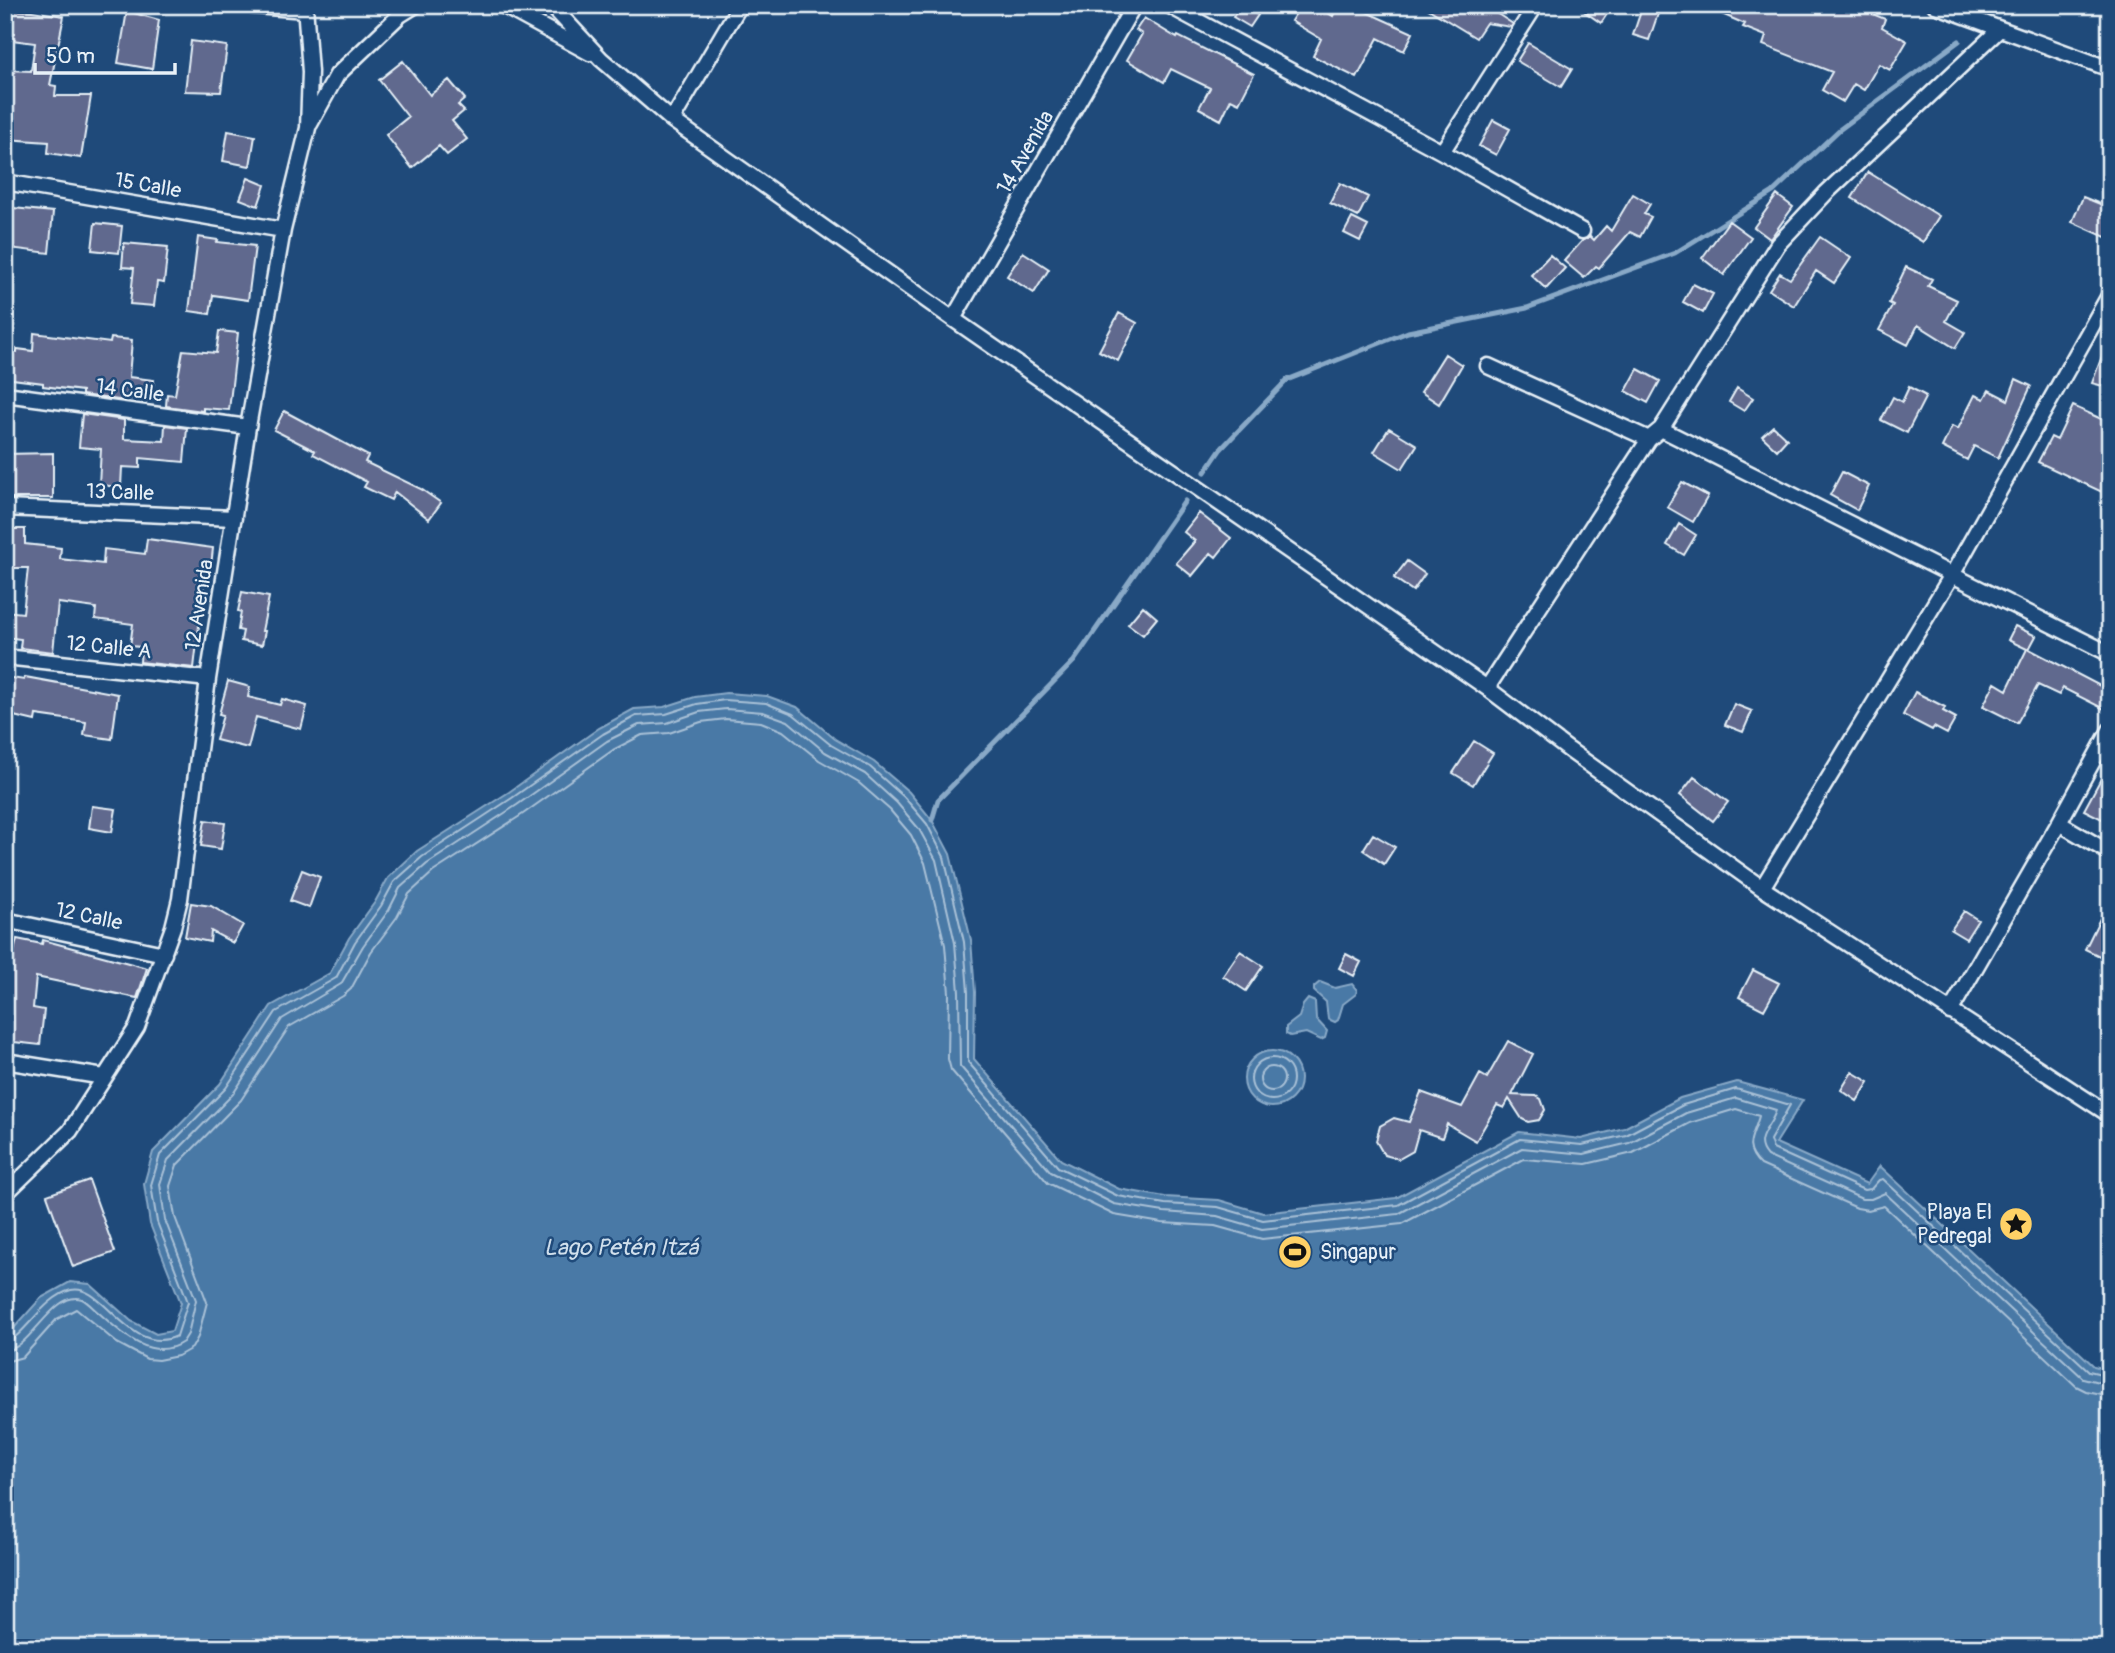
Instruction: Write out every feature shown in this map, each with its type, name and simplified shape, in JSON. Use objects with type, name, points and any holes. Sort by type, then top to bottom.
[{"type":"street","points":[[243,5],[305,8]]},
{"type":"street","name":"12 Avenida","points":[[308,128],[337,75],[400,15],[415,5]]},
{"type":"street","points":[[502,5],[601,59]]},
{"type":"street","points":[[551,5],[601,59],[672,120],[953,319],[1488,688],[1569,750],[1762,888],[2110,1115]]},
{"type":"street","points":[[672,120],[740,5]]},
{"type":"street","name":"14 Avenida","points":[[953,319],[1134,5]]},
{"type":"street","points":[[1168,5],[1442,152],[1582,231]]},
{"type":"street","points":[[1442,152],[1536,5]]},
{"type":"street","points":[[1935,5],[2110,69]]},
{"type":"street","name":"12 Avenida","points":[[5,1194],[70,1131],[137,1027],[164,954],[180,898],[208,679],[248,427],[283,230],[308,128],[310,72],[305,8]]},
{"type":"street","points":[[1488,688],[1649,439],[1661,429],[1778,244],[1826,193],[2000,29]]},
{"type":"street","name":"15 Calle","points":[[5,181],[283,230]]},
{"type":"street","points":[[1762,888],[1952,575],[2110,293]]},
{"type":"street","points":[[1488,366],[1649,439]]},
{"type":"street","name":"14 Calle","points":[[5,394],[248,427]]},
{"type":"street","points":[[1661,429],[2110,654]]},
{"type":"street","name":"13 Calle","points":[[5,509],[234,518]]},
{"type":"street","name":"12 Calle A","points":[[5,657],[208,679]]},
{"type":"street","points":[[1950,1012],[2110,730]]},
{"type":"street","points":[[2059,824],[2110,853]]},
{"type":"street","name":"12 Calle","points":[[5,919],[164,954]]},
{"type":"street","points":[[5,1061],[104,1077]]},
{"type":"water","name":"Lago Petén Itzá","points":[[726,693],[767,696],[797,707],[835,739],[874,762],[909,792],[932,820],[950,854],[971,940],[975,992],[974,1059],[1061,1160],[1119,1189],[1165,1197],[1219,1200],[1263,1213],[1396,1198],[1519,1132],[1581,1139],[1624,1128],[1680,1098],[1737,1082],[1803,1100],[1776,1143],[1867,1184],[1880,1166],[2094,1366],[2110,1370],[2110,1648],[5,1648],[5,1338],[41,1298],[70,1282],[90,1284],[131,1321],[156,1334],[172,1331],[181,1303],[150,1224],[144,1184],[153,1152],[220,1084],[271,1006],[330,973],[388,878],[417,851],[509,792],[599,728],[634,709],[664,707],[695,697]]},
{"type":"water","points":[[1320,982],[1335,988],[1352,984],[1357,990],[1356,994],[1343,1004],[1335,1022],[1328,1019],[1326,1002],[1314,991],[1314,987]]},
{"type":"water","points":[[1308,999],[1315,1002],[1316,1019],[1327,1031],[1325,1038],[1321,1040],[1306,1033],[1290,1036],[1286,1034],[1286,1027],[1299,1017]]},
{"type":"water","points":[[1267,1051],[1277,1051],[1292,1059],[1298,1068],[1298,1090],[1292,1099],[1277,1107],[1267,1107],[1249,1095],[1244,1084],[1244,1074],[1256,1056]]},
{"type":"building","points":[[1241,5],[1258,15],[1250,27],[1233,17]]},
{"type":"building","points":[[1301,5],[1315,5],[1333,16],[1338,5],[1351,5],[1413,33],[1404,51],[1378,38],[1357,78],[1313,56],[1321,39],[1291,21]]},
{"type":"building","points":[[1422,5],[1496,5],[1493,11],[1513,24],[1511,27],[1486,23],[1476,38]]},
{"type":"building","points":[[1575,5],[1613,5],[1601,23]]},
{"type":"building","points":[[1643,5],[1661,5],[1649,40],[1633,35]]},
{"type":"building","points":[[1701,5],[1766,5],[1779,11],[1782,5],[1851,5],[1885,19],[1882,27],[1907,41],[1890,70],[1879,64],[1864,90],[1854,84],[1843,102],[1822,90],[1832,72],[1763,45],[1766,36]]},
{"type":"building","points":[[5,10],[64,16],[50,85],[56,86],[55,96],[91,96],[81,158],[48,153],[49,142],[5,139],[5,70],[31,71],[35,43],[5,39]]},
{"type":"building","points":[[127,11],[159,20],[152,69],[118,63]]},
{"type":"building","points":[[1144,18],[1177,38],[1178,36],[1254,74],[1239,103],[1231,99],[1221,120],[1199,108],[1210,88],[1171,69],[1164,82],[1127,60],[1142,34],[1136,30]]},
{"type":"building","points":[[191,41],[227,46],[221,92],[185,91]]},
{"type":"building","points":[[1528,43],[1572,69],[1561,87],[1517,61]]},
{"type":"building","points":[[403,61],[430,95],[449,80],[465,99],[458,105],[464,111],[452,121],[467,139],[447,155],[439,146],[412,168],[386,135],[408,117],[379,80]]},
{"type":"building","points":[[1493,120],[1510,129],[1496,155],[1479,146]]},
{"type":"building","points":[[228,131],[255,136],[250,166],[223,161]]},
{"type":"building","points":[[1868,172],[1939,216],[1923,242],[1852,198]]},
{"type":"building","points":[[248,178],[265,185],[258,206],[240,199]]},
{"type":"building","points":[[1340,183],[1368,197],[1358,217],[1330,203]]},
{"type":"building","points":[[1633,194],[1650,204],[1644,214],[1651,217],[1640,237],[1630,232],[1599,268],[1596,266],[1584,278],[1564,261],[1582,241],[1590,236],[1594,240],[1606,226],[1611,231]]},
{"type":"building","points":[[1777,195],[1793,207],[1770,239],[1754,227]]},
{"type":"building","points":[[2083,197],[2110,208],[2110,239],[2072,222]]},
{"type":"building","points":[[13,208],[53,212],[49,253],[9,248]]},
{"type":"building","points":[[1352,218],[1368,226],[1360,241],[1344,233]]},
{"type":"building","points":[[1729,221],[1751,237],[1724,275],[1702,258]]},
{"type":"building","points":[[95,223],[122,226],[119,253],[92,250]]},
{"type":"building","points":[[198,237],[255,246],[248,300],[213,295],[210,314],[189,311]]},
{"type":"building","points":[[1820,237],[1851,258],[1834,283],[1816,271],[1794,306],[1769,290],[1780,273],[1790,279]]},
{"type":"building","points":[[124,243],[168,247],[164,283],[157,282],[154,306],[130,304],[134,268],[122,267]]},
{"type":"building","points":[[1023,252],[1049,269],[1034,293],[1007,276]]},
{"type":"building","points":[[1550,255],[1565,268],[1546,289],[1531,275]]},
{"type":"building","points":[[1906,267],[1932,279],[1928,286],[1957,300],[1946,321],[1965,332],[1955,348],[1918,325],[1908,345],[1879,330],[1893,305],[1889,303]]},
{"type":"building","points":[[1693,284],[1713,294],[1703,313],[1683,302]]},
{"type":"building","points":[[1119,313],[1137,323],[1118,361],[1099,351]]},
{"type":"building","points":[[219,331],[238,333],[229,410],[203,408],[203,411],[166,406],[167,394],[175,395],[183,350],[216,353]]},
{"type":"building","points":[[34,333],[110,343],[111,338],[132,340],[129,377],[154,380],[151,401],[126,398],[126,401],[82,395],[82,391],[5,378],[5,351],[33,351]]},
{"type":"building","points":[[2110,340],[2110,388],[2092,383]]},
{"type":"building","points":[[1445,354],[1462,365],[1439,404],[1421,392]]},
{"type":"building","points":[[1638,369],[1660,381],[1648,403],[1626,391]]},
{"type":"building","points":[[2016,379],[2031,386],[1998,458],[1974,446],[1967,460],[1942,447],[1952,426],[1958,429],[1975,395],[1984,399],[1989,390],[2008,400]]},
{"type":"building","points":[[1909,387],[1926,396],[1907,433],[1881,420],[1893,397],[1902,402]]},
{"type":"building","points":[[1737,388],[1753,398],[1744,411],[1729,402]]},
{"type":"building","points":[[2073,406],[2110,423],[2110,476],[2102,492],[2038,462],[2051,437],[2057,440]]},
{"type":"building","points":[[284,411],[368,456],[365,462],[421,489],[441,503],[429,519],[395,492],[391,500],[364,487],[367,482],[274,430]]},
{"type":"building","points":[[82,414],[124,420],[124,439],[164,441],[165,425],[187,428],[184,462],[140,458],[140,468],[122,467],[121,487],[99,485],[101,449],[79,447]]},
{"type":"building","points":[[1773,426],[1787,439],[1777,450],[1762,436]]},
{"type":"building","points":[[1389,428],[1417,445],[1402,469],[1374,452]]},
{"type":"building","points":[[53,453],[53,498],[5,498],[5,454]]},
{"type":"building","points":[[1842,472],[1869,486],[1857,510],[1830,495]]},
{"type":"building","points":[[1682,482],[1708,496],[1693,522],[1667,507]]},
{"type":"building","points":[[1199,513],[1231,538],[1216,557],[1211,553],[1192,576],[1176,563],[1195,541],[1184,532]]},
{"type":"building","points":[[1679,524],[1696,535],[1684,555],[1667,545]]},
{"type":"building","points":[[5,529],[25,529],[25,544],[61,548],[60,559],[103,564],[104,549],[145,554],[147,539],[213,548],[210,575],[205,575],[194,668],[140,662],[141,647],[130,646],[133,624],[95,619],[96,608],[58,603],[53,652],[20,648],[21,639],[5,637],[5,611],[23,613],[28,568],[5,568]]},
{"type":"building","points":[[1407,561],[1425,574],[1413,591],[1394,578]]},
{"type":"building","points":[[242,592],[269,597],[262,645],[241,641],[243,631],[238,630],[241,612],[238,611]]},
{"type":"building","points":[[1143,606],[1157,618],[1143,635],[1128,624]]},
{"type":"building","points":[[2015,626],[2036,636],[2029,649],[2110,691],[2110,698],[2104,709],[2063,688],[2059,695],[2038,685],[2017,723],[1983,706],[1995,683],[2007,690],[2027,649],[2008,640]]},
{"type":"building","points":[[5,677],[24,680],[25,677],[118,694],[112,739],[84,735],[86,722],[36,715],[35,721],[5,714]]},
{"type":"building","points":[[228,681],[250,687],[248,697],[280,705],[282,699],[307,706],[301,729],[256,717],[248,748],[216,740],[223,715],[219,714]]},
{"type":"building","points":[[1915,692],[1945,707],[1943,711],[1956,718],[1947,734],[1934,727],[1932,730],[1903,715]]},
{"type":"building","points":[[1734,704],[1752,711],[1743,732],[1725,725]]},
{"type":"building","points":[[1474,741],[1493,753],[1473,785],[1453,773]]},
{"type":"building","points":[[2110,762],[2110,823],[2084,810]]},
{"type":"building","points":[[1694,777],[1728,802],[1713,821],[1680,795]]},
{"type":"building","points":[[92,806],[116,809],[112,832],[89,828]]},
{"type":"building","points":[[205,820],[225,823],[221,849],[201,846]]},
{"type":"building","points":[[1373,834],[1395,847],[1384,864],[1363,850]]},
{"type":"building","points":[[302,870],[320,877],[309,908],[290,901]]},
{"type":"building","points":[[2110,898],[2110,961],[2085,949]]},
{"type":"building","points":[[191,903],[211,906],[243,925],[233,943],[211,931],[210,942],[185,937]]},
{"type":"building","points":[[1964,911],[1978,920],[1966,939],[1951,930]]},
{"type":"building","points":[[17,939],[42,944],[43,940],[147,968],[137,998],[36,977],[33,1008],[44,1010],[40,1045],[5,1041],[5,988]]},
{"type":"building","points":[[1240,951],[1263,966],[1246,991],[1223,976]]},
{"type":"building","points":[[1346,954],[1361,962],[1354,976],[1339,968]]},
{"type":"building","points":[[1753,970],[1779,983],[1764,1010],[1739,997]]},
{"type":"building","points":[[1508,1041],[1533,1054],[1512,1095],[1536,1096],[1541,1099],[1545,1110],[1539,1120],[1528,1122],[1522,1119],[1509,1099],[1504,1108],[1497,1105],[1476,1141],[1447,1124],[1442,1138],[1419,1130],[1413,1151],[1399,1159],[1384,1155],[1376,1141],[1380,1126],[1394,1118],[1409,1122],[1421,1092],[1462,1107],[1480,1074],[1487,1078]]},
{"type":"building","points":[[1852,1072],[1869,1082],[1857,1101],[1841,1090]]},
{"type":"building","points":[[89,1180],[115,1252],[73,1267],[47,1195]]},
{"type":"waterway","points":[[1982,12],[1986,5]]},
{"type":"waterway","points":[[1205,472],[1220,450],[1287,380],[1408,332],[1527,308],[1675,253],[1773,192],[1839,130],[1959,41]]},
{"type":"waterway","points":[[932,820],[938,800],[1074,661],[1185,501]]},
{"type":"place","name":"Playa El Pedregal","points":[[2016,1224]]},
{"type":"place","name":"Singapur","points":[[1295,1252]]}]
